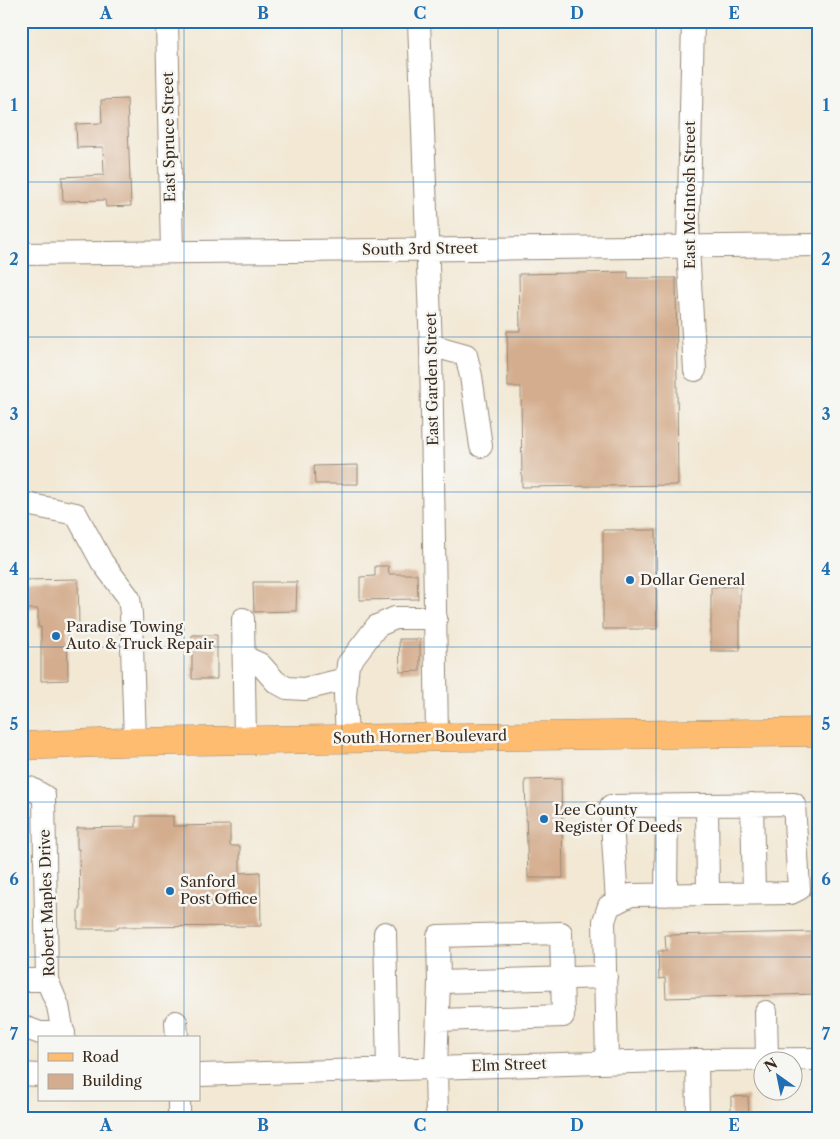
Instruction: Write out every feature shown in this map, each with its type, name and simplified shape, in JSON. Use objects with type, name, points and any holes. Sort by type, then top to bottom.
[{"type":"main road","name":"South Horner Boulevard","points":[[21,746],[346,738],[819,732]]},
{"type":"street","name":"East Spruce Street","points":[[166,21],[172,252]]},
{"type":"street","name":"East Garden Street","points":[[419,21],[432,348],[437,737]]},
{"type":"street","name":"East McIntosh Street","points":[[693,21],[688,247],[695,370]]},
{"type":"street","name":"South 3rd Street","points":[[21,254],[819,245]]},
{"type":"street","points":[[432,348],[441,348],[466,355],[471,376],[481,446]]},
{"type":"street","points":[[21,503],[76,514],[102,562],[129,598],[135,742]]},
{"type":"street","points":[[346,738],[345,696],[348,664],[377,626],[395,618],[436,618]]},
{"type":"street","points":[[243,619],[245,740]]},
{"type":"street","points":[[244,657],[260,664],[276,682],[287,688],[304,689],[346,679]]},
{"type":"street","name":"Robert Maples Drive","points":[[21,789],[30,788],[44,796],[48,980],[58,1006],[64,1035]]},
{"type":"street","points":[[752,804],[754,893]]},
{"type":"street","points":[[607,1062],[604,921],[609,906],[617,902],[631,895],[791,893],[799,889],[794,804],[611,806],[617,902]]},
{"type":"street","points":[[707,805],[708,894]]},
{"type":"street","points":[[666,895],[667,806]]},
{"type":"street","points":[[385,933],[388,1069]]},
{"type":"street","points":[[438,1020],[563,1016],[562,933],[438,936],[439,982],[436,1068],[438,1118]]},
{"type":"street","points":[[439,982],[606,978]]},
{"type":"street","points":[[21,980],[48,980]]},
{"type":"street","points":[[766,1012],[767,1052]]},
{"type":"street","points":[[21,1026],[40,1033],[64,1035]]},
{"type":"street","name":"Elm Street","points":[[200,1075],[752,1059]]},
{"type":"street","name":"Elm Street","points":[[802,1059],[819,1059]]},
{"type":"street","points":[[697,1060],[698,1118]]},
{"type":"street","points":[[21,1074],[38,1074]]},
{"type":"street","points":[[179,1102],[179,1118]]},
{"type":"building","points":[[127,99],[131,206],[106,207],[105,200],[63,201],[62,177],[104,175],[103,147],[77,148],[76,124],[102,123],[101,100]]},
{"type":"building","points":[[628,272],[628,278],[676,278],[678,485],[522,487],[521,387],[508,387],[507,331],[520,331],[519,274]]},
{"type":"building","points":[[358,465],[358,484],[315,484],[314,466]]},
{"type":"building","name":"Dollar General","points":[[603,530],[656,530],[657,629],[603,629]]},
{"type":"building","points":[[375,566],[388,566],[389,574],[417,574],[418,599],[360,600],[360,577],[375,576]]},
{"type":"building","points":[[78,579],[79,626],[67,626],[68,680],[41,681],[41,627],[38,627],[38,609],[21,609],[21,580]]},
{"type":"building","points":[[253,582],[297,582],[296,611],[254,612]]},
{"type":"building","points":[[740,586],[740,651],[711,651],[711,587]]},
{"type":"building","points":[[192,635],[217,635],[217,679],[192,679]]},
{"type":"building","points":[[399,639],[420,639],[420,671],[400,672]]},
{"type":"building","name":"Lee County Register Of Deeds","points":[[561,779],[563,878],[528,878],[525,780]]},
{"type":"building","name":"Sanford Post Office","points":[[136,816],[173,816],[173,826],[230,825],[230,846],[240,846],[240,873],[260,872],[261,926],[78,929],[78,910],[80,910],[77,828],[136,827]]},
{"type":"building","points":[[817,932],[817,940],[819,940],[819,994],[666,998],[665,978],[659,979],[658,951],[666,951],[665,935]]},
{"type":"building","points":[[748,1096],[749,1118],[731,1118],[731,1097]]},
{"type":"place","name":"Dollar General","points":[[630,580]]},
{"type":"place","name":"Paradise Towing Auto & Truck Repair","points":[[56,636]]},
{"type":"place","name":"Lee County Register Of Deeds","points":[[544,819]]},
{"type":"place","name":"Sanford Post Office","points":[[170,891]]}]
